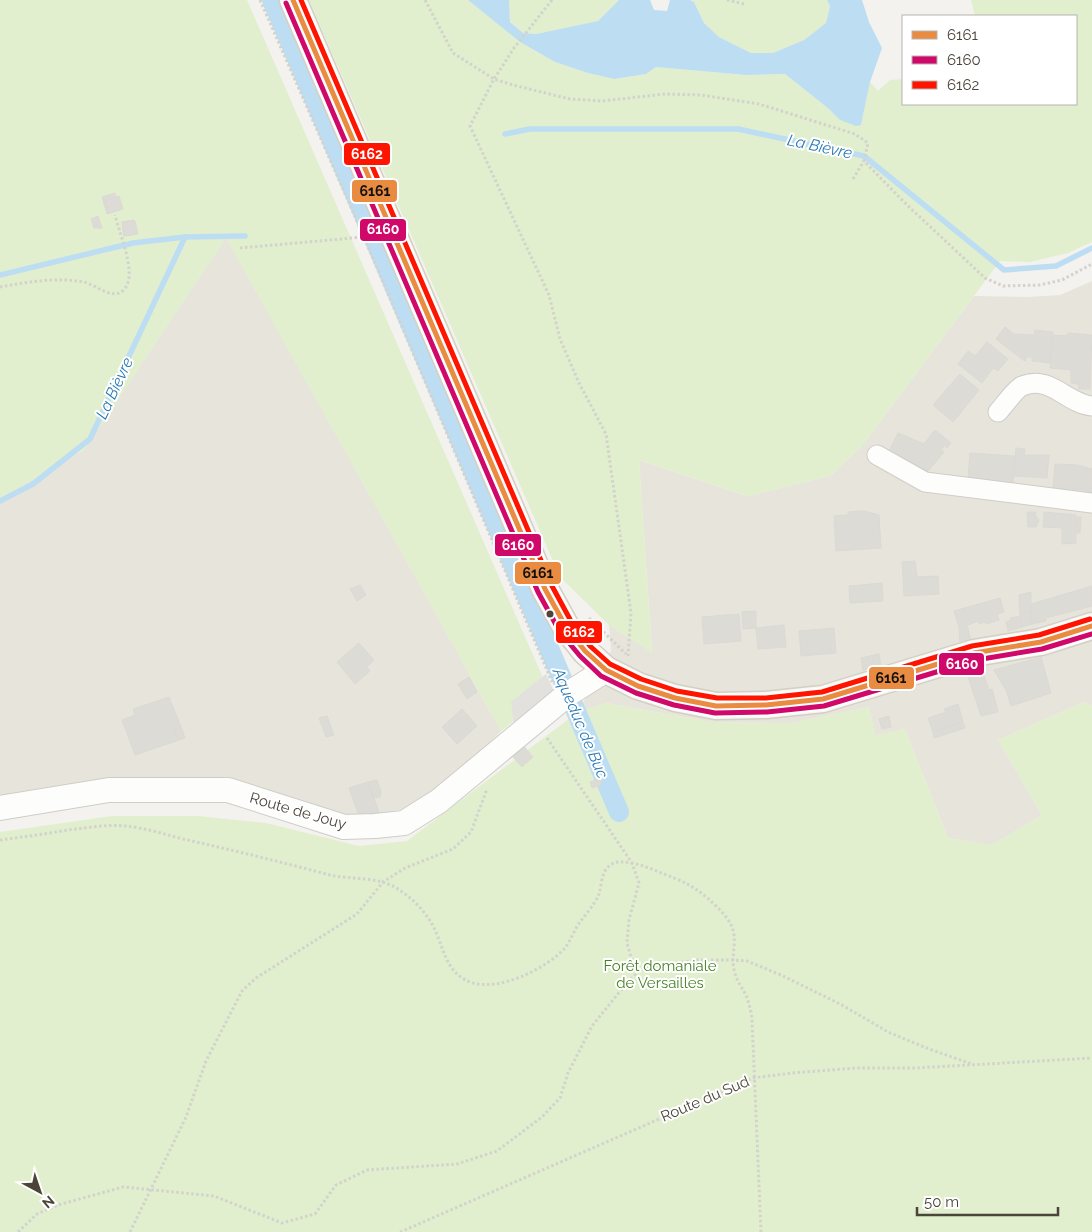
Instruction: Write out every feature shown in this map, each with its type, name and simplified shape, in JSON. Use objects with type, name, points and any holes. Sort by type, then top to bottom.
[{"type":"main road","points":[[293,0],[545,589],[566,627],[584,651],[606,670],[638,686],[675,698],[716,706],[766,706],[823,698],[974,653],[1041,642],[1092,626]]},
{"type":"street","points":[[998,412],[1021,386],[1036,383],[1053,386],[1073,401],[1092,406]]},
{"type":"street","points":[[877,455],[925,482],[1092,503]]},
{"type":"street","name":"Route de Jouy","points":[[0,808],[109,790],[228,790],[344,827],[375,826],[404,822],[439,801],[560,701],[606,670]]},
{"type":"path","points":[[260,0],[364,237],[560,701]]},
{"type":"path","points":[[425,0],[453,53],[494,79],[570,99],[602,101],[665,94],[701,95],[759,104],[855,134],[868,143],[864,160],[853,179]]},
{"type":"path","points":[[552,0],[514,48],[494,79],[470,126],[549,295],[560,339],[579,383],[606,434],[631,613],[628,656]]},
{"type":"path","points":[[727,0],[744,4]]},
{"type":"path","points":[[864,160],[907,206],[985,278],[1003,286],[1040,285],[1062,280],[1092,264]]},
{"type":"path","points":[[0,287],[65,279],[86,282],[111,295],[116,294],[127,286],[129,276],[127,259],[115,214]]},
{"type":"path","points":[[240,248],[364,237]]},
{"type":"path","points":[[586,615],[628,656],[634,659]]},
{"type":"path","points":[[536,721],[632,863],[639,883],[630,920],[627,943],[631,957],[640,971]]},
{"type":"path","points":[[130,1232],[186,1116],[206,1061],[242,991],[256,978],[357,914],[383,882],[405,868],[453,849],[471,832],[488,788]]},
{"type":"path","points":[[0,840],[97,826],[126,826],[243,852],[340,877],[383,882],[396,887],[428,917],[452,971],[470,982],[482,985],[495,984],[523,976],[545,965],[567,946],[575,929],[595,901],[606,868],[612,864],[618,861],[632,863],[684,882],[706,895],[723,912],[733,930],[735,974],[746,996],[752,1019],[761,1232]]},
{"type":"path","points":[[18,1232],[37,1214],[58,1205],[124,1187],[214,1196],[282,1223],[315,1214],[336,1186],[367,1170],[458,1164],[497,1151],[542,1117],[560,1098],[568,1073],[592,1026],[626,984],[640,971],[657,966],[696,960],[747,961],[849,1009],[888,1032],[972,1064]]},
{"type":"path","name":"Route du Sud","points":[[400,1232],[653,1120],[754,1078],[856,1068],[916,1068],[1092,1058]]},
{"type":"shaded area","points":[[226,237],[501,731],[445,788],[414,807],[366,816],[329,814],[273,798],[0,802],[0,498],[84,450]]},
{"type":"shaded area","points":[[1092,281],[1092,706],[1084,702],[998,740],[1042,815],[992,845],[948,838],[905,729],[875,736],[869,707],[792,723],[711,722],[606,703],[578,712],[611,651],[609,625],[652,652],[639,460],[747,496],[830,476],[862,446],[974,296],[1028,297],[1060,295]]},
{"type":"shaded area","points":[[546,674],[556,696],[515,731],[511,702]]},
{"type":"green space","points":[[0,0],[247,0],[550,694],[501,731],[226,238],[84,450],[0,498]]},
{"type":"green space","points":[[309,0],[468,0],[520,42],[555,62],[588,73],[614,79],[646,74],[656,67],[746,75],[785,74],[840,120],[861,125],[870,82],[878,91],[890,80],[902,79],[902,105],[1077,105],[1077,15],[975,15],[971,0],[1092,0],[1092,242],[1068,253],[1030,262],[1000,261],[862,446],[830,476],[747,496],[639,460],[652,653],[609,625],[560,577]]},
{"type":"green space","points":[[509,0],[619,0],[598,21],[536,34],[523,33],[510,21]]},
{"type":"green space","points":[[690,0],[827,0],[830,6],[826,23],[804,40],[773,53],[751,53],[719,37],[704,23],[694,2]]},
{"type":"green space","name":"Forêt domaniale de Versailles","points":[[1084,702],[1092,706],[1092,1232],[0,1232],[0,832],[112,816],[198,816],[266,823],[359,846],[407,841],[578,712],[606,703],[711,722],[792,723],[869,707],[875,735],[905,729],[948,838],[992,845],[1042,815],[998,740]]},
{"type":"water","points":[[468,0],[509,0],[510,22],[523,33],[536,34],[598,21],[619,0],[650,0],[654,10],[667,11],[670,0],[690,0],[694,2],[704,23],[719,37],[751,53],[773,53],[804,40],[826,23],[830,6],[827,0],[862,0],[869,22],[882,48],[870,82],[861,125],[856,126],[840,120],[785,74],[746,75],[656,67],[646,74],[614,79],[588,73],[555,62],[520,42]]},
{"type":"building","points":[[115,193],[120,210],[107,214],[102,197]]},
{"type":"building","points":[[119,196],[123,209],[109,213],[105,201]]},
{"type":"building","points":[[98,216],[102,228],[94,228],[91,219]]},
{"type":"building","points":[[134,220],[137,234],[124,236],[122,222]]},
{"type":"building","points":[[135,221],[138,234],[124,236],[122,222]]},
{"type":"building","points":[[1005,327],[1014,334],[1034,335],[1035,330],[1053,332],[1050,363],[1032,361],[1032,357],[1026,357],[1026,361],[1023,360],[996,339]]},
{"type":"building","points":[[1068,333],[1092,335],[1090,389],[1079,389],[1078,384],[1071,383],[1071,370],[1050,368],[1053,335],[1067,336]]},
{"type":"building","points":[[987,342],[1008,359],[998,371],[993,368],[982,383],[958,364],[968,351],[975,356]]},
{"type":"building","points":[[960,374],[979,390],[953,422],[933,405]]},
{"type":"building","points":[[935,430],[951,443],[947,448],[944,445],[941,450],[944,452],[928,471],[888,453],[898,433],[924,444]]},
{"type":"building","points":[[1016,448],[1025,449],[1024,455],[1049,455],[1047,478],[1014,476]]},
{"type":"building","points":[[970,453],[1015,456],[1013,483],[968,480]]},
{"type":"building","points":[[1055,464],[1078,465],[1092,469],[1092,494],[1085,493],[1084,490],[1053,488]]},
{"type":"building","points":[[864,511],[879,515],[881,548],[836,551],[834,516],[848,515],[848,512]]},
{"type":"building","points":[[1027,512],[1036,512],[1035,515],[1039,520],[1036,527],[1028,527]]},
{"type":"building","points":[[1044,512],[1076,515],[1076,543],[1062,544],[1062,528],[1043,527]]},
{"type":"building","points":[[1076,517],[1081,517],[1080,533],[1076,533]]},
{"type":"building","points":[[915,561],[917,577],[938,576],[939,594],[904,596],[902,562]]},
{"type":"building","points":[[882,583],[883,601],[850,603],[849,586]]},
{"type":"building","points":[[360,585],[366,595],[357,601],[350,589]]},
{"type":"building","points":[[1092,586],[1092,606],[1046,618],[1046,621],[1032,624],[1031,604]]},
{"type":"building","points":[[1031,592],[1031,612],[1020,615],[1019,595]]},
{"type":"building","points":[[1000,598],[1004,612],[997,614],[999,620],[986,624],[985,622],[979,624],[979,621],[967,625],[971,641],[960,644],[959,627],[954,611]]},
{"type":"building","points":[[756,611],[756,628],[743,629],[742,612]]},
{"type":"building","points":[[1031,612],[1032,624],[1022,627],[1020,615]]},
{"type":"building","points":[[739,614],[741,641],[704,644],[702,617]]},
{"type":"building","points":[[1021,616],[1022,627],[1008,631],[1006,622],[1010,621],[1010,618]]},
{"type":"building","points":[[784,625],[786,647],[758,649],[756,628]]},
{"type":"building","points":[[834,628],[836,653],[801,656],[799,631]]},
{"type":"building","points":[[359,643],[374,660],[367,667],[370,671],[355,684],[337,662]]},
{"type":"building","points":[[879,654],[881,666],[863,670],[861,658]]},
{"type":"building","points":[[1041,657],[1051,693],[1011,706],[1006,690],[994,670]]},
{"type":"building","points":[[983,673],[989,690],[992,689],[998,712],[981,716],[968,677]]},
{"type":"building","points":[[469,677],[477,692],[467,699],[458,684]]},
{"type":"building","points":[[169,697],[181,727],[175,730],[179,740],[135,755],[122,720],[135,715],[133,709]]},
{"type":"building","points":[[958,704],[963,722],[933,732],[928,718],[946,712],[944,709]]},
{"type":"building","points":[[462,709],[477,726],[457,744],[442,727]]},
{"type":"building","points":[[327,716],[334,735],[326,737],[319,718]]},
{"type":"building","points":[[889,716],[891,727],[882,729],[879,719]]},
{"type":"building","points":[[963,722],[965,728],[934,738],[933,732]]},
{"type":"building","points":[[181,727],[185,738],[179,740],[175,730]]},
{"type":"building","points":[[523,745],[533,757],[522,767],[512,756]]},
{"type":"building","points":[[601,778],[601,785],[592,788],[590,782]]},
{"type":"building","points":[[377,780],[381,792],[380,797],[374,798],[368,782]]},
{"type":"building","points":[[368,782],[380,815],[359,816],[349,788]]},
{"type":"waterway","name":"Aqueduc de Buc","points":[[272,0],[619,812]]},
{"type":"waterway","name":"La Bièvre","points":[[505,134],[530,129],[738,129],[864,156],[1004,270],[1056,266],[1092,248]]},
{"type":"waterway","name":"La Bièvre","points":[[0,275],[133,243],[185,237],[245,236]]},
{"type":"waterway","name":"La Bièvre","points":[[0,501],[33,484],[90,439],[185,237]]},
{"type":"transit line","name":"6161","points":[[293,0],[545,589],[566,627],[585,651],[606,670],[638,686],[675,698],[716,706],[766,705],[823,699],[974,653],[1041,642],[1092,626]]},
{"type":"transit line","name":"6162","points":[[301,0],[552,586],[572,623],[590,646],[610,664],[641,679],[677,691],[717,698],[766,698],[822,692],[972,646],[1039,635],[1090,619]]},
{"type":"transit line","name":"6160","points":[[286,3],[538,592],[560,632],[580,656],[601,676],[636,693],[674,705],[715,713],[767,712],[824,706],[976,660],[1042,649],[1092,634]]}]
